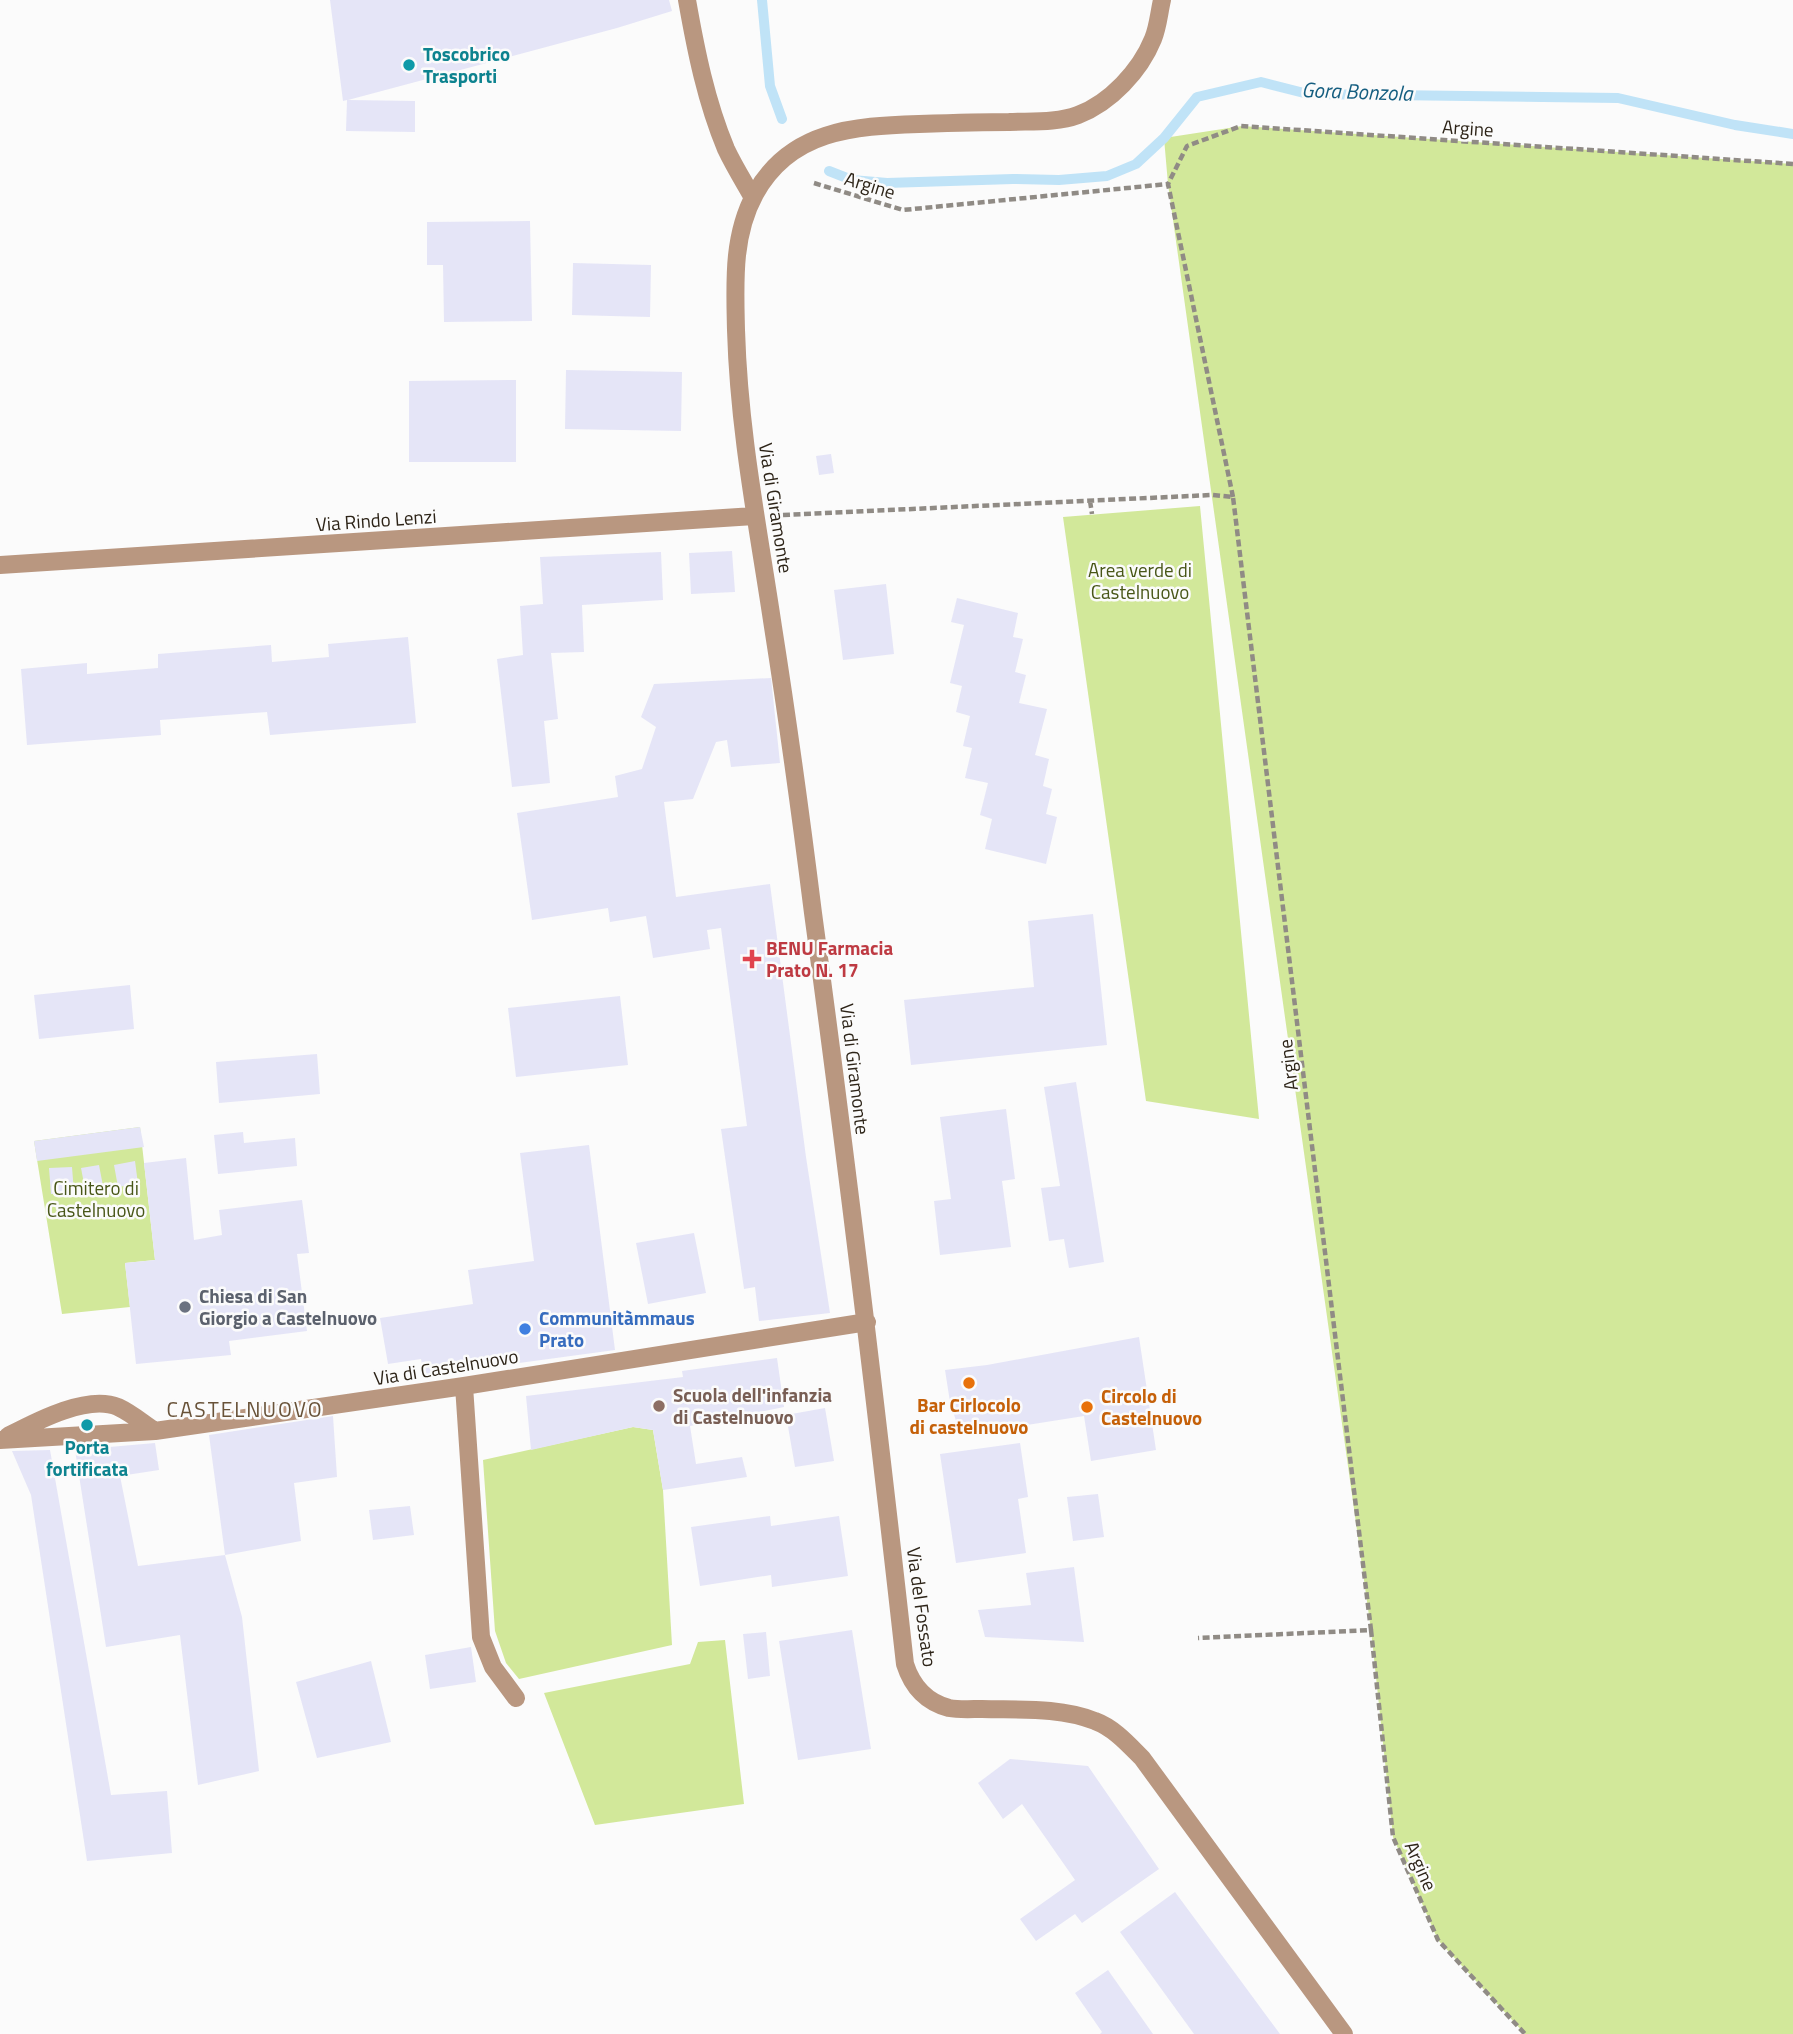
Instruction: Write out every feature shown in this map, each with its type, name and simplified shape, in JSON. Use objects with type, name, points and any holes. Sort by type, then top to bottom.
[{"type":"street","points":[[687,0],[699,68],[713,112],[727,150],[753,198]]},
{"type":"street","name":"Via di Giramonte","points":[[867,1322],[810,888],[773,624],[754,516],[741,406],[735,287],[736,254],[743,221],[765,178],[797,149],[841,130],[886,125],[1061,119],[1090,110],[1108,98],[1134,70],[1153,40],[1162,0]]},
{"type":"street","name":"Via Rindo Lenzi","points":[[0,565],[754,516]]},
{"type":"street","name":"Via di Castelnuovo","points":[[0,1440],[155,1431],[464,1386],[867,1322]]},
{"type":"street","name":"Via del Fossato","points":[[867,1322],[905,1664],[916,1688],[938,1704],[952,1709],[1057,1711],[1097,1721],[1111,1729],[1142,1758],[1344,2034]]},
{"type":"street","points":[[464,1386],[481,1637],[493,1667],[516,1698]]},
{"type":"street","name":"Via di Castelnuovo","points":[[0,1440],[44,1418],[83,1405],[116,1406],[155,1431]]},
{"type":"path","name":"Argine","points":[[1525,2034],[1438,1940],[1393,1837],[1371,1630],[1233,497],[1168,184],[1187,146],[1241,126],[1793,164]]},
{"type":"path","name":"Argine","points":[[814,183],[903,210],[1168,184]]},
{"type":"path","points":[[754,516],[1212,495],[1233,497]]},
{"type":"path","points":[[1090,500],[1092,514]]},
{"type":"path","points":[[1198,1638],[1371,1630]]},
{"type":"green space","points":[[1242,126],[1793,164],[1793,2034],[1525,2034],[1438,1940],[1393,1837],[1371,1630],[1168,184],[1164,138]]},
{"type":"green space","name":"Area verde di Castelnuovo","points":[[1200,506],[1259,1119],[1146,1101],[1063,517]]},
{"type":"green space","name":"Cimitero di Castelnuovo","points":[[140,1127],[155,1260],[125,1263],[130,1307],[62,1314],[34,1141]]},
{"type":"green space","points":[[633,1427],[653,1430],[663,1490],[672,1645],[519,1679],[506,1663],[495,1631],[483,1460]]},
{"type":"green space","points":[[725,1640],[744,1804],[595,1825],[544,1693],[690,1664],[698,1642]]},
{"type":"building","name":"Toscobrico Trasporti","points":[[330,0],[669,0],[672,11],[348,100],[415,101],[415,132],[346,131],[347,100],[343,101]]},
{"type":"building","points":[[530,221],[532,321],[444,322],[443,265],[427,265],[427,222]]},
{"type":"building","points":[[573,263],[651,265],[650,317],[572,315]]},
{"type":"building","points":[[566,370],[682,372],[681,431],[565,429]]},
{"type":"building","points":[[516,380],[516,462],[409,462],[409,381]]},
{"type":"building","points":[[831,454],[834,473],[819,475],[816,456]]},
{"type":"building","points":[[732,551],[735,592],[691,594],[689,553]]},
{"type":"building","points":[[661,552],[663,600],[582,605],[584,652],[551,653],[558,719],[544,721],[550,783],[512,787],[497,659],[523,655],[520,606],[543,604],[540,557]]},
{"type":"building","points":[[886,584],[894,654],[843,660],[834,590]]},
{"type":"building","points":[[957,598],[1018,613],[1013,637],[1023,639],[1015,672],[1026,675],[1019,703],[1047,709],[1035,755],[1049,759],[1043,786],[1052,789],[1046,814],[1057,817],[1046,864],[985,849],[992,819],[980,815],[988,783],[965,778],[972,748],[963,746],[970,716],[956,712],[962,686],[950,683],[964,625],[951,622]]},
{"type":"building","points":[[408,637],[416,723],[270,735],[267,712],[160,720],[161,735],[27,745],[21,669],[87,663],[87,674],[158,668],[158,654],[271,645],[272,662],[329,657],[328,644]]},
{"type":"building","points":[[771,678],[780,763],[731,767],[727,740],[716,742],[693,799],[664,802],[676,897],[770,884],[806,1157],[830,1313],[759,1321],[755,1287],[744,1289],[721,1129],[747,1126],[721,928],[707,930],[710,949],[653,958],[646,916],[610,922],[608,908],[532,920],[517,813],[618,797],[615,776],[642,769],[656,727],[641,717],[654,684]]},
{"type":"building","points":[[1093,914],[1107,1045],[911,1065],[904,1000],[1034,987],[1028,921]]},
{"type":"building","points":[[130,985],[134,1029],[39,1039],[34,995]]},
{"type":"building","points":[[620,996],[628,1065],[516,1077],[508,1008]]},
{"type":"building","points":[[317,1054],[320,1094],[219,1103],[216,1062]]},
{"type":"building","points":[[1076,1082],[1104,1262],[1069,1268],[1064,1239],[1049,1241],[1041,1188],[1060,1186],[1044,1087]]},
{"type":"building","points":[[1006,1109],[1015,1179],[1002,1181],[1011,1247],[940,1255],[934,1201],[951,1199],[940,1117]]},
{"type":"building","points":[[140,1127],[144,1147],[37,1161],[34,1141]]},
{"type":"building","points":[[243,1132],[244,1143],[295,1138],[297,1166],[218,1174],[214,1135]]},
{"type":"building","name":"Communitàmmaus Prato","points":[[589,1145],[615,1350],[424,1376],[421,1359],[388,1364],[380,1318],[473,1304],[468,1270],[534,1261],[520,1153]]},
{"type":"building","points":[[186,1158],[194,1240],[222,1235],[219,1210],[302,1200],[309,1253],[297,1254],[307,1331],[229,1341],[231,1355],[136,1364],[125,1263],[155,1260],[144,1163]]},
{"type":"building","points":[[135,1161],[138,1184],[118,1187],[114,1165]]},
{"type":"building","points":[[99,1165],[103,1186],[85,1189],[81,1168]]},
{"type":"building","points":[[72,1167],[74,1193],[51,1194],[49,1168]]},
{"type":"building","points":[[694,1233],[706,1293],[648,1304],[636,1243]]},
{"type":"building","name":"Circolo di Castelnuovo","points":[[1139,1337],[1156,1450],[1091,1461],[1084,1416],[1027,1425],[958,1427],[950,1402],[945,1370],[987,1365]]},
{"type":"building","points":[[777,1358],[784,1407],[690,1426],[696,1464],[742,1457],[747,1477],[663,1490],[653,1430],[633,1427],[531,1450],[526,1396],[683,1377],[682,1371]]},
{"type":"building","points":[[825,1408],[834,1461],[795,1467],[786,1415]]},
{"type":"building","points":[[333,1416],[337,1477],[294,1483],[301,1541],[225,1555],[209,1435]]},
{"type":"building","points":[[155,1443],[159,1470],[120,1476],[138,1566],[225,1555],[242,1617],[259,1771],[198,1785],[180,1635],[106,1647],[75,1450]]},
{"type":"building","points":[[1020,1443],[1028,1497],[1018,1499],[1026,1553],[956,1563],[940,1454]]},
{"type":"building","points":[[50,1450],[111,1795],[167,1791],[172,1853],[87,1861],[31,1495],[12,1451]]},
{"type":"building","points":[[1098,1494],[1104,1537],[1073,1541],[1067,1497]]},
{"type":"building","points":[[410,1506],[414,1535],[373,1540],[369,1510]]},
{"type":"building","points":[[770,1516],[771,1526],[839,1516],[848,1576],[772,1587],[771,1575],[700,1586],[691,1527]]},
{"type":"building","points":[[1074,1567],[1084,1642],[985,1637],[978,1610],[1031,1605],[1026,1573]]},
{"type":"building","points":[[852,1630],[871,1749],[798,1760],[779,1641]]},
{"type":"building","points":[[766,1632],[770,1676],[748,1679],[743,1634]]},
{"type":"building","points":[[471,1647],[476,1682],[430,1689],[425,1655]]},
{"type":"building","points":[[371,1661],[391,1742],[317,1758],[296,1682]]},
{"type":"building","points":[[1010,1759],[1088,1766],[1159,1869],[1082,1923],[1075,1914],[1036,1941],[1020,1919],[1075,1880],[1022,1804],[1003,1819],[978,1783]]},
{"type":"building","points":[[1175,1892],[1280,2034],[1194,2034],[1120,1932]]},
{"type":"building","points":[[1108,1970],[1153,2034],[1100,2034],[1102,2032],[1075,1993]]},
{"type":"waterway","name":"Gora Bonzola","points":[[762,0],[770,86],[782,119]]},
{"type":"waterway","name":"Gora Bonzola","points":[[829,171],[852,180],[887,183],[1059,180],[1107,176],[1136,164],[1164,138],[1197,97],[1261,82],[1308,94],[1618,98],[1735,125],[1793,134]]},
{"type":"place","name":"Toscobrico Trasporti","points":[[409,65]]},
{"type":"place","name":"BENU Farmacia Prato N. 17","points":[[752,959]]},
{"type":"place","name":"Chiesa di San Giorgio a Castelnuovo","points":[[185,1307]]},
{"type":"place","name":"Communitàmmaus Prato","points":[[525,1329]]},
{"type":"place","name":"Bar Cirlocolo di castelnuovo","points":[[969,1383]]},
{"type":"place","name":"Scuola dell'infanzia di Castelnuovo","points":[[659,1406]]},
{"type":"place","name":"Circolo di Castelnuovo","points":[[1087,1407]]},
{"type":"place","name":"Porta fortificata","points":[[87,1425]]},
{"type":"district","name":"CASTELNUOVO","points":[[245,1410]]}]
